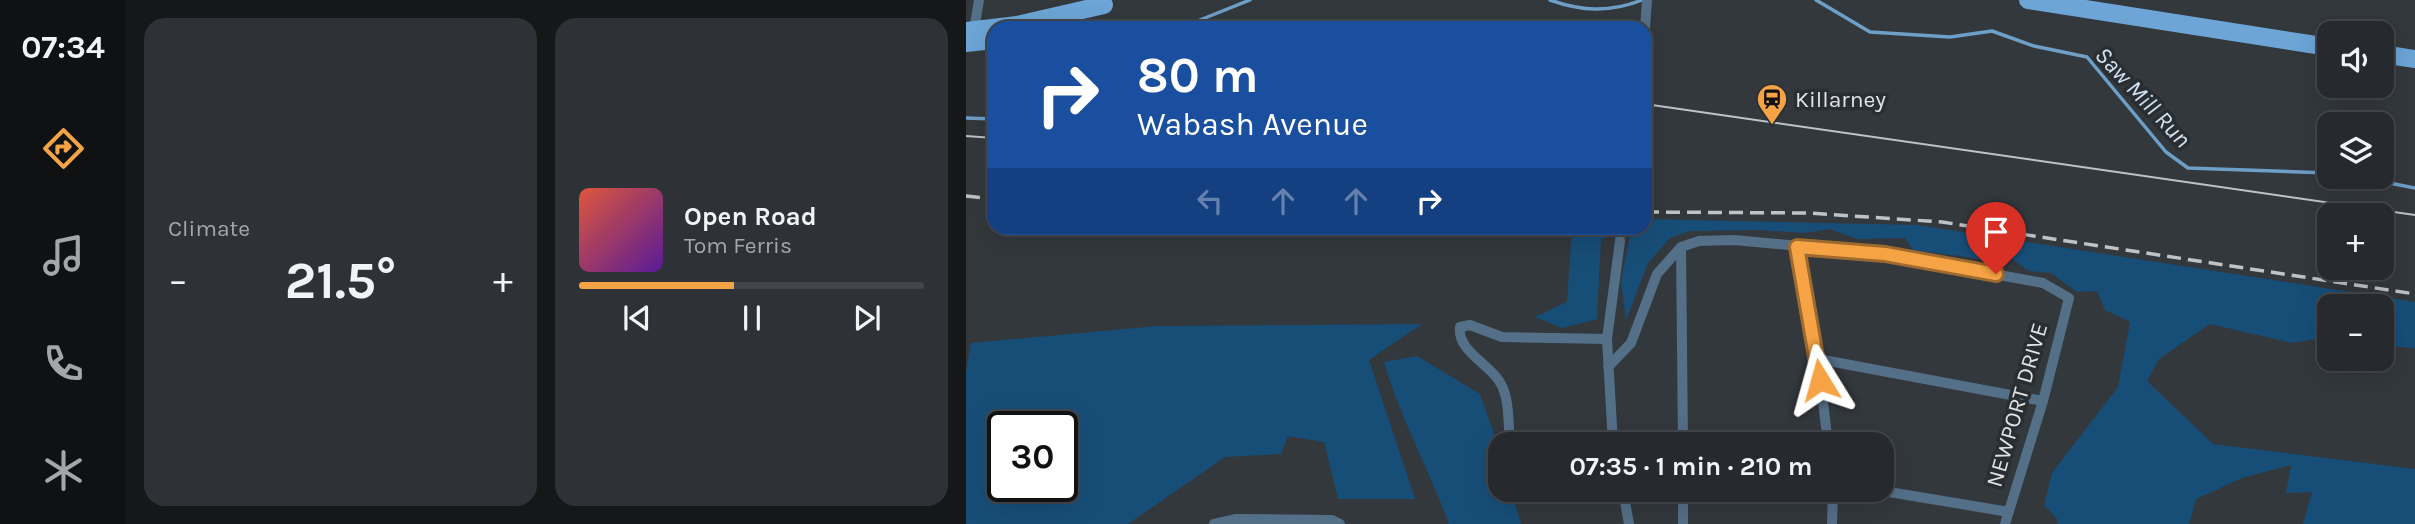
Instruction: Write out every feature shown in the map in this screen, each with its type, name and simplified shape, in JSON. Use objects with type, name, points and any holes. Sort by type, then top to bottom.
[{"type":"main road","points":[[2028,0],[2317,45]]},
{"type":"main road","points":[[1034,21],[1109,3]]},
{"type":"main road","points":[[1071,21],[1109,3]]},
{"type":"main road","points":[[969,34],[987,31]]},
{"type":"main road","points":[[969,34],[987,38]]},
{"type":"main road","points":[[2394,56],[2415,59]]},
{"type":"street","points":[[969,34],[979,0]]},
{"type":"street","points":[[1645,21],[1647,0]]},
{"type":"street","points":[[1608,367],[1631,343],[1657,274],[1681,247],[1699,241],[1734,240],[1797,247],[1818,359],[1827,432]]},
{"type":"street","points":[[1613,432],[1607,339],[1620,241]]},
{"type":"street","points":[[1681,247],[1683,432]]},
{"type":"street","name":"NEWPORT DRIVE","points":[[1797,247],[1885,254],[1950,264],[2043,283],[2069,298],[2043,401],[2005,524]]},
{"type":"street","points":[[1509,432],[1501,383],[1465,347],[1459,336],[1460,327],[1470,325],[1502,337],[1607,339]]},
{"type":"street","points":[[1818,359],[2043,401]]},
{"type":"street","points":[[1894,493],[2009,512]]},
{"type":"street","points":[[1625,502],[1629,524]]},
{"type":"street","points":[[1683,502],[1683,524]]},
{"type":"street","points":[[1832,524],[1833,502]]},
{"type":"street","points":[[1214,524],[1236,519],[1336,522]]},
{"type":"shaded area","points":[[1652,219],[1917,225],[2363,294],[2317,294],[2317,339],[2292,343],[2210,324],[2159,359],[2147,381],[2213,444],[2415,469],[2415,524],[2303,524],[2312,492],[2286,493],[2291,465],[2242,478],[2196,499],[2189,524],[2057,524],[2058,520],[2044,505],[2052,473],[2118,387],[2130,322],[2105,310],[2097,291],[2077,292],[2051,273],[2029,271],[2009,257],[1990,260],[1913,250],[1905,238],[1857,239],[1830,229],[1805,233],[1757,230],[1690,231],[1670,238],[1648,263],[1626,320],[1621,282],[1630,235],[1652,235]]},
{"type":"shaded area","points":[[1572,235],[1616,235],[1601,239],[1597,319],[1562,328],[1535,317],[1567,302]]},
{"type":"shaded area","points":[[2394,299],[2415,302],[2415,348],[2394,347]]},
{"type":"shaded area","points":[[1422,324],[1369,360],[1415,499],[1338,499],[1324,442],[1288,436],[1281,454],[1225,457],[1128,524],[966,524],[966,373],[971,343],[1158,326]]},
{"type":"shaded area","points":[[1417,356],[1480,394],[1493,432],[1488,432],[1488,502],[1515,502],[1521,524],[1449,524],[1398,403],[1384,362]]},
{"type":"waterway","name":"Saw Mill Run","points":[[1198,21],[1250,0]]},
{"type":"waterway","name":"Saw Mill Run","points":[[1550,0],[1596,9],[1618,7],[1642,0]]},
{"type":"waterway","name":"Saw Mill Run","points":[[1816,0],[1870,32],[1950,37],[1992,31],[2034,46],[2087,57],[2166,152],[2188,168],[2317,173]]},
{"type":"waterway","name":"Saw Mill Run","points":[[966,118],[987,119]]},
{"type":"waterway","name":"Saw Mill Run","points":[[2394,184],[2415,188]]},
{"type":"tunnel","points":[[1620,235],[1620,241]]},
{"type":"tram line","points":[[1652,105],[2415,215]]},
{"type":"tram line","points":[[966,136],[987,138]]},
{"type":"railway","points":[[966,196],[987,198]]},
{"type":"railway","points":[[1652,212],[1808,213],[1942,222],[2415,294]]},
{"type":"place","name":"Killarney","points":[[1772,126]]},
{"type":"route","points":[[1820,380],[1797,247],[1885,254],[1996,274]]}]
